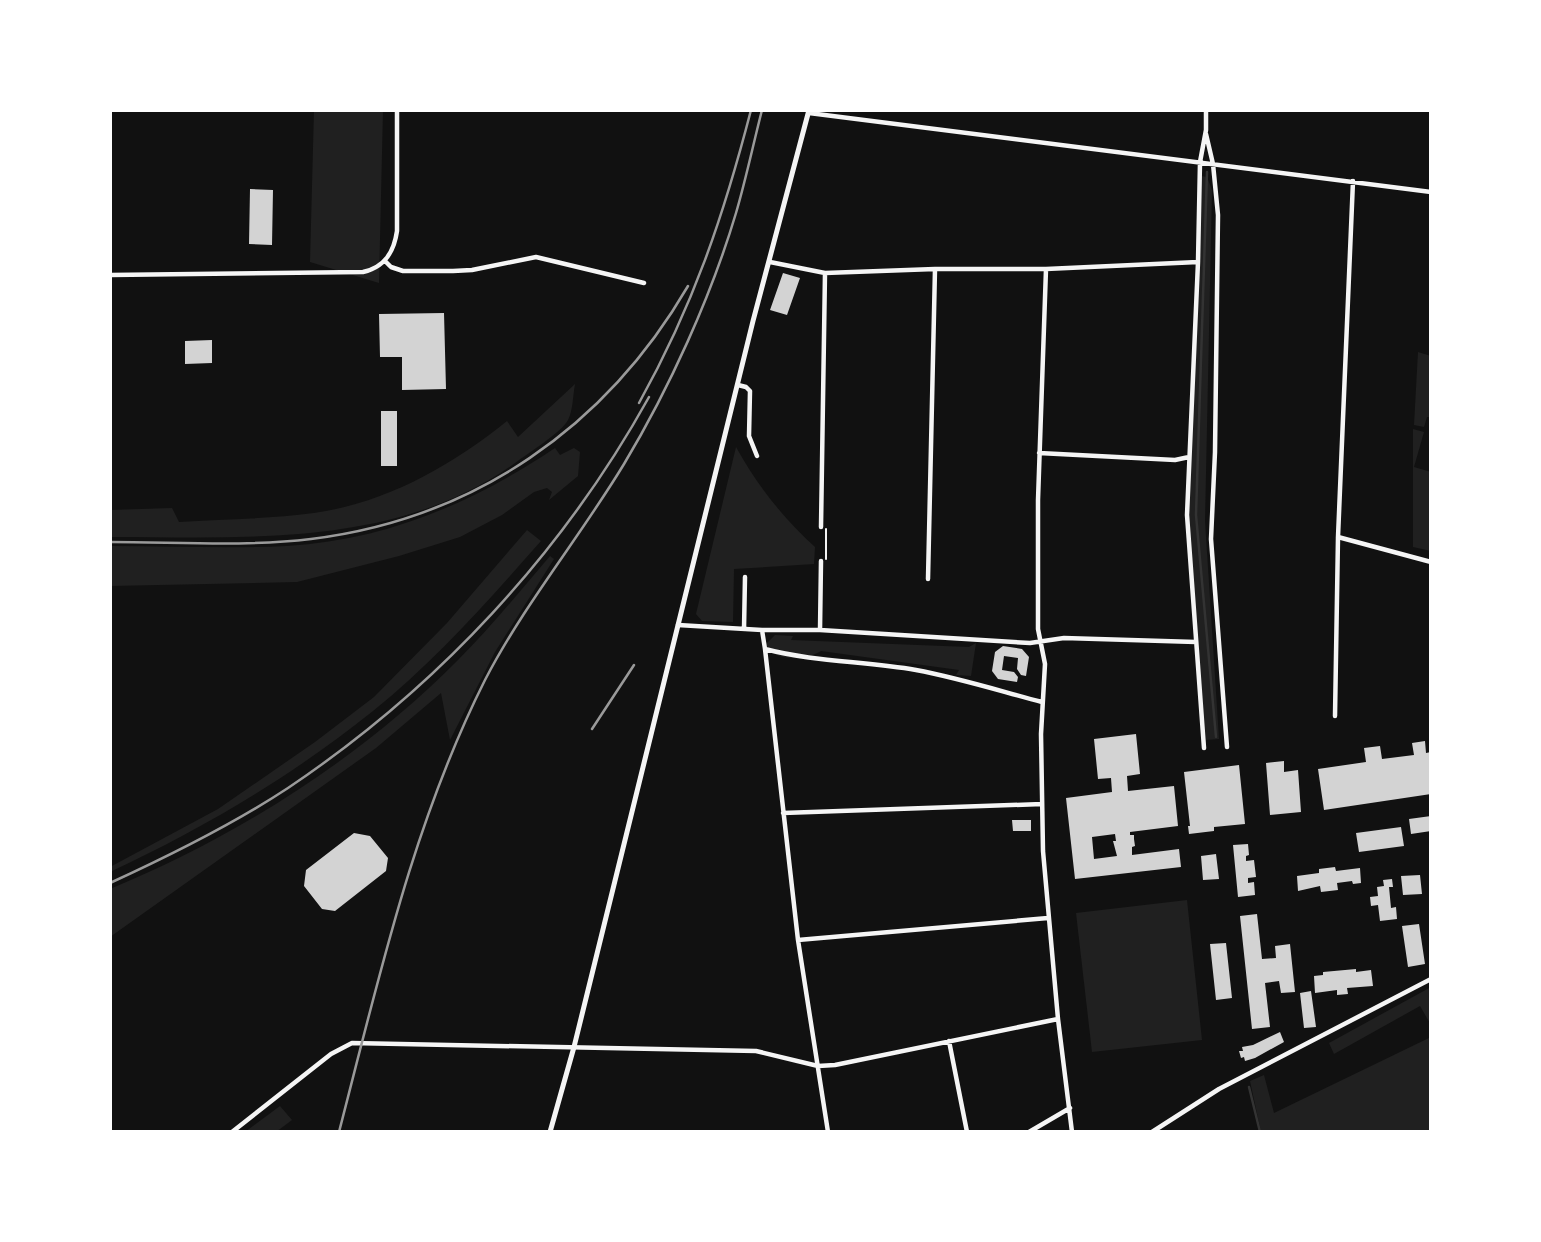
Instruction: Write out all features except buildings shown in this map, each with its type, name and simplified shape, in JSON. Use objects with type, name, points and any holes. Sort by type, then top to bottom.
[{"type":"street","points":[[110,275],[363,272],[378,267],[393,249],[397,231],[397,110]]},
{"type":"street","points":[[1204,748],[1187,527],[1200,162],[1206,130],[1206,110]]},
{"type":"street","points":[[550,1132],[809,112],[1431,192]]},
{"type":"street","points":[[1206,130],[1213,163],[1218,215],[1214,452],[1210,519],[1227,747]]},
{"type":"street","points":[[1335,716],[1338,537],[1353,181]]},
{"type":"street","points":[[385,261],[391,267],[403,271],[453,271],[472,270],[536,257],[644,283]]},
{"type":"street","points":[[770,262],[825,273],[1046,269],[1198,262]]},
{"type":"street","points":[[928,579],[935,269]]},
{"type":"street","points":[[1046,269],[1039,453],[1039,643],[1045,664],[1042,702],[1042,804],[1048,918],[1072,1132]]},
{"type":"street","points":[[821,527],[825,273]]},
{"type":"street","points":[[738,385],[750,391],[749,436],[757,456]]},
{"type":"street","points":[[1039,453],[1175,460],[1189,457]]},
{"type":"street","points":[[1338,537],[1431,562]]},
{"type":"street","points":[[820,630],[821,561]]},
{"type":"street","points":[[744,629],[745,577]]},
{"type":"street","points":[[678,625],[1039,643],[1063,638],[1196,642]]},
{"type":"street","points":[[762,630],[798,940],[828,1132]]},
{"type":"street","points":[[765,649],[812,659],[913,670],[979,684],[1042,702]]},
{"type":"street","points":[[783,813],[1042,804]]},
{"type":"street","points":[[798,940],[1048,918]]},
{"type":"street","points":[[1152,1132],[1220,1089],[1431,979]]},
{"type":"street","points":[[232,1132],[331,1054],[346,1045],[363,1042],[757,1051],[818,1066],[835,1065],[1058,1019]]},
{"type":"street","points":[[949,1041],[967,1132]]},
{"type":"street","points":[[1029,1132],[1070,1108]]},
{"type":"path","points":[[821,527],[826,530],[826,561],[821,561]]},
{"type":"shaded area","points":[[314,110],[383,110],[379,283],[310,262]]},
{"type":"shaded area","points":[[1201,176],[1207,177],[1212,190],[1205,521],[1219,739],[1206,740],[1188,524]]},
{"type":"shaded area","points":[[1418,352],[1431,356],[1431,417],[1427,417],[1424,427],[1414,425]]},
{"type":"shaded area","points":[[575,384],[570,416],[552,437],[469,491],[421,510],[371,524],[320,532],[268,536],[110,537],[110,510],[172,508],[179,522],[297,515],[367,501],[440,467],[507,421],[518,437]]},
{"type":"shaded area","points":[[1413,429],[1424,432],[1414,467],[1431,472],[1431,551],[1413,547]]},
{"type":"shaded area","points":[[736,447],[771,500],[815,547],[814,564],[734,569],[733,622],[702,621],[696,614]]},
{"type":"shaded area","points":[[555,448],[560,455],[574,448],[580,452],[578,476],[549,500],[552,492],[547,488],[534,492],[502,515],[460,537],[399,556],[297,582],[110,586],[110,546],[287,546],[359,536],[394,527],[460,502]]},
{"type":"shaded area","points":[[527,530],[541,541],[439,651],[373,711],[279,779],[213,819],[110,872],[110,867],[218,809],[315,742],[374,697],[447,623]]},
{"type":"shaded area","points":[[550,556],[554,559],[495,652],[450,740],[441,693],[376,748],[110,937],[110,889],[205,845],[251,819],[339,762],[381,730],[458,660]]},
{"type":"shaded area","points":[[775,635],[793,636],[791,640],[969,647],[976,643],[971,676],[956,675],[959,670],[821,651],[799,658],[783,657],[770,650],[766,644]]},
{"type":"shaded area","points":[[1187,900],[1202,1040],[1092,1052],[1076,913]]},
{"type":"shaded area","points":[[1431,987],[1431,1025],[1420,1006],[1334,1054],[1329,1043]]},
{"type":"shaded area","points":[[1431,1037],[1431,1132],[1261,1132],[1250,1081],[1264,1075],[1274,1113]]},
{"type":"shaded area","points":[[280,1106],[292,1120],[276,1132],[245,1132]]},
{"type":"waterway","points":[[1207,172],[1196,515],[1216,737]]},
{"type":"waterway","points":[[1249,1087],[1260,1132]]},
{"type":"railway","points":[[639,403],[675,331],[705,261],[751,110]]},
{"type":"railway","points":[[339,1132],[400,902],[437,789],[485,680],[535,597],[624,464],[673,374],[726,245],[762,110]]},
{"type":"railway","points":[[110,542],[236,543],[311,539],[371,528],[427,511],[480,487],[530,458],[576,423],[617,382],[655,337],[688,286]]},
{"type":"railway","points":[[110,883],[201,839],[267,802],[343,749],[445,662],[492,614],[577,510],[615,455],[649,397]]},
{"type":"railway","points":[[592,729],[634,665]]}]
